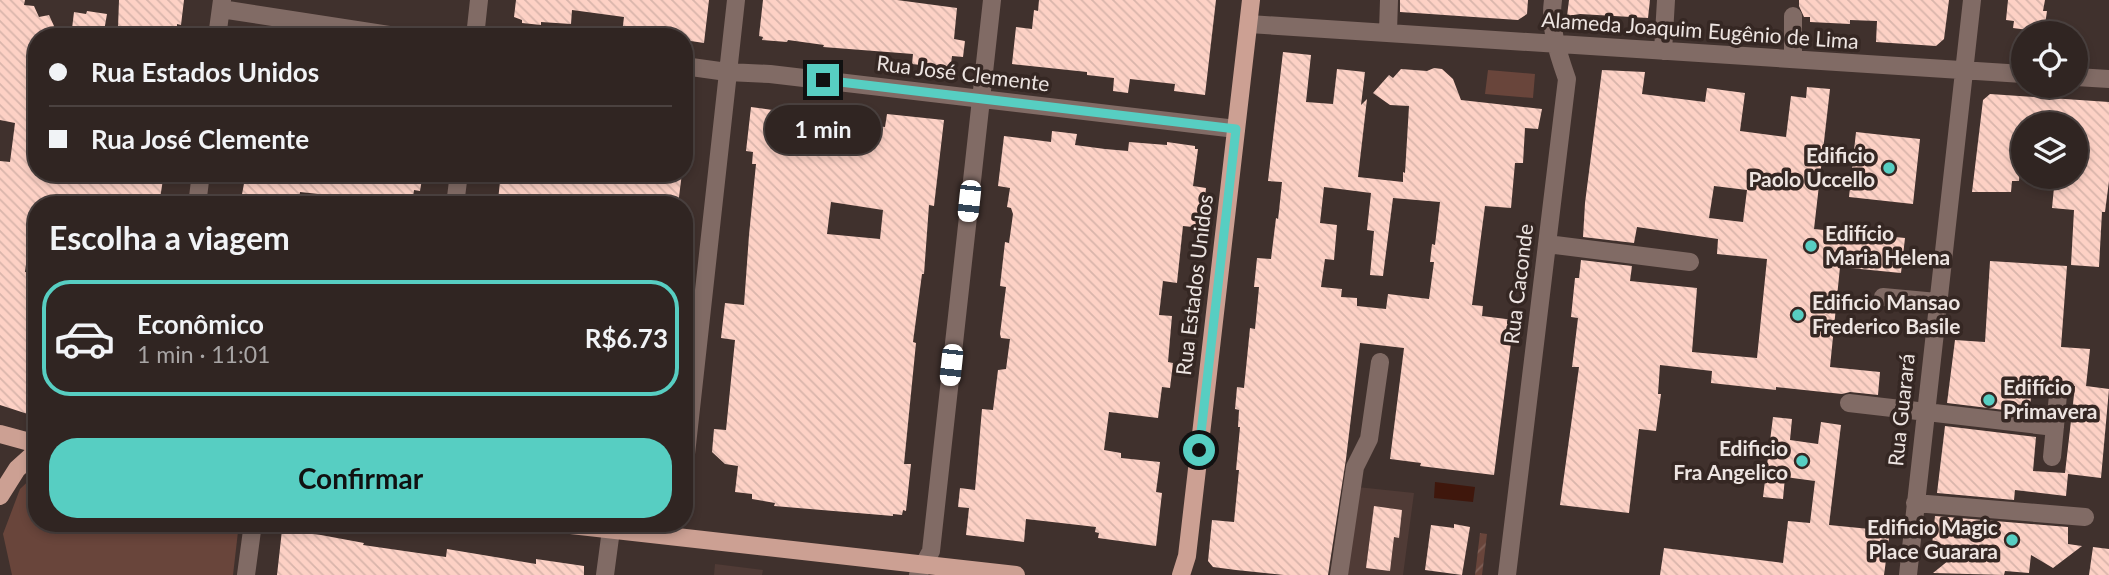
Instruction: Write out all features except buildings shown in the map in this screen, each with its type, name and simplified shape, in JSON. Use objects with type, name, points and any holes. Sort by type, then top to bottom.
[{"type":"main road","name":"Rua Estados Unidos","points":[[1181,575],[1187,556],[1251,0]]},
{"type":"main road","points":[[0,434],[28,442]]},
{"type":"main road","points":[[0,496],[17,469],[28,459]]},
{"type":"main road","points":[[690,532],[920,570],[1016,575]]},
{"type":"street","points":[[476,28],[479,0]]},
{"type":"street","points":[[693,388],[736,0]]},
{"type":"street","points":[[920,570],[931,551],[934,528],[992,0]]},
{"type":"street","points":[[1388,33],[1389,0]]},
{"type":"street","name":"Rua Caconde","points":[[1507,575],[1567,79],[1555,44],[1551,13],[1553,0]]},
{"type":"street","points":[[1663,51],[1666,0]]},
{"type":"street","name":"Rua Guarará","points":[[1908,575],[1972,0]]},
{"type":"street","points":[[218,28],[221,4],[353,28]]},
{"type":"street","points":[[1793,16],[1793,60]]},
{"type":"street","name":"Alameda Joaquim Eugênio de Lima","points":[[1249,24],[2011,73]]},
{"type":"street","name":"Rua José Clemente","points":[[693,67],[1236,129]]},
{"type":"street","points":[[2088,78],[2109,79]]},
{"type":"street","points":[[1547,244],[1690,262]]},
{"type":"street","points":[[1883,298],[1937,302]]},
{"type":"street","points":[[1339,575],[1355,467],[1369,439],[1380,362]]},
{"type":"street","points":[[2052,457],[2058,395]]},
{"type":"street","points":[[1849,403],[2055,427]]},
{"type":"street","points":[[1915,503],[2085,517]]},
{"type":"street","points":[[246,575],[252,532]]},
{"type":"street","points":[[605,575],[611,532]]},
{"type":"shaded area","points":[[1488,70],[1535,74],[1533,98],[1485,94]]},
{"type":"shaded area","points":[[28,481],[28,532],[238,532],[233,575],[12,575],[3,534],[20,489]]},
{"type":"shaded area","points":[[1435,482],[1475,487],[1473,502],[1434,498]]},
{"type":"shaded area","points":[[1357,487],[1414,493],[1403,575],[1347,575]]},
{"type":"shaded area","points":[[1480,533],[1487,534],[1482,575],[1475,575]]},
{"type":"shaded area","points":[[715,564],[763,570],[762,575],[714,575]]},
{"type":"place","name":"Edificio Paolo Uccello","points":[[1889,168]]},
{"type":"place","name":"Edifício Maria Helena","points":[[1811,246]]},
{"type":"place","name":"Edificio Mansao Frederico Basile","points":[[1798,315]]},
{"type":"place","name":"Edifício Primavera","points":[[1989,400]]},
{"type":"place","name":"Edificio Fra Angelico","points":[[1802,461]]},
{"type":"place","name":"Edificio Magic Place Guarara","points":[[2012,540]]},
{"type":"route","points":[[823,80],[1236,129],[1199,450]]}]
